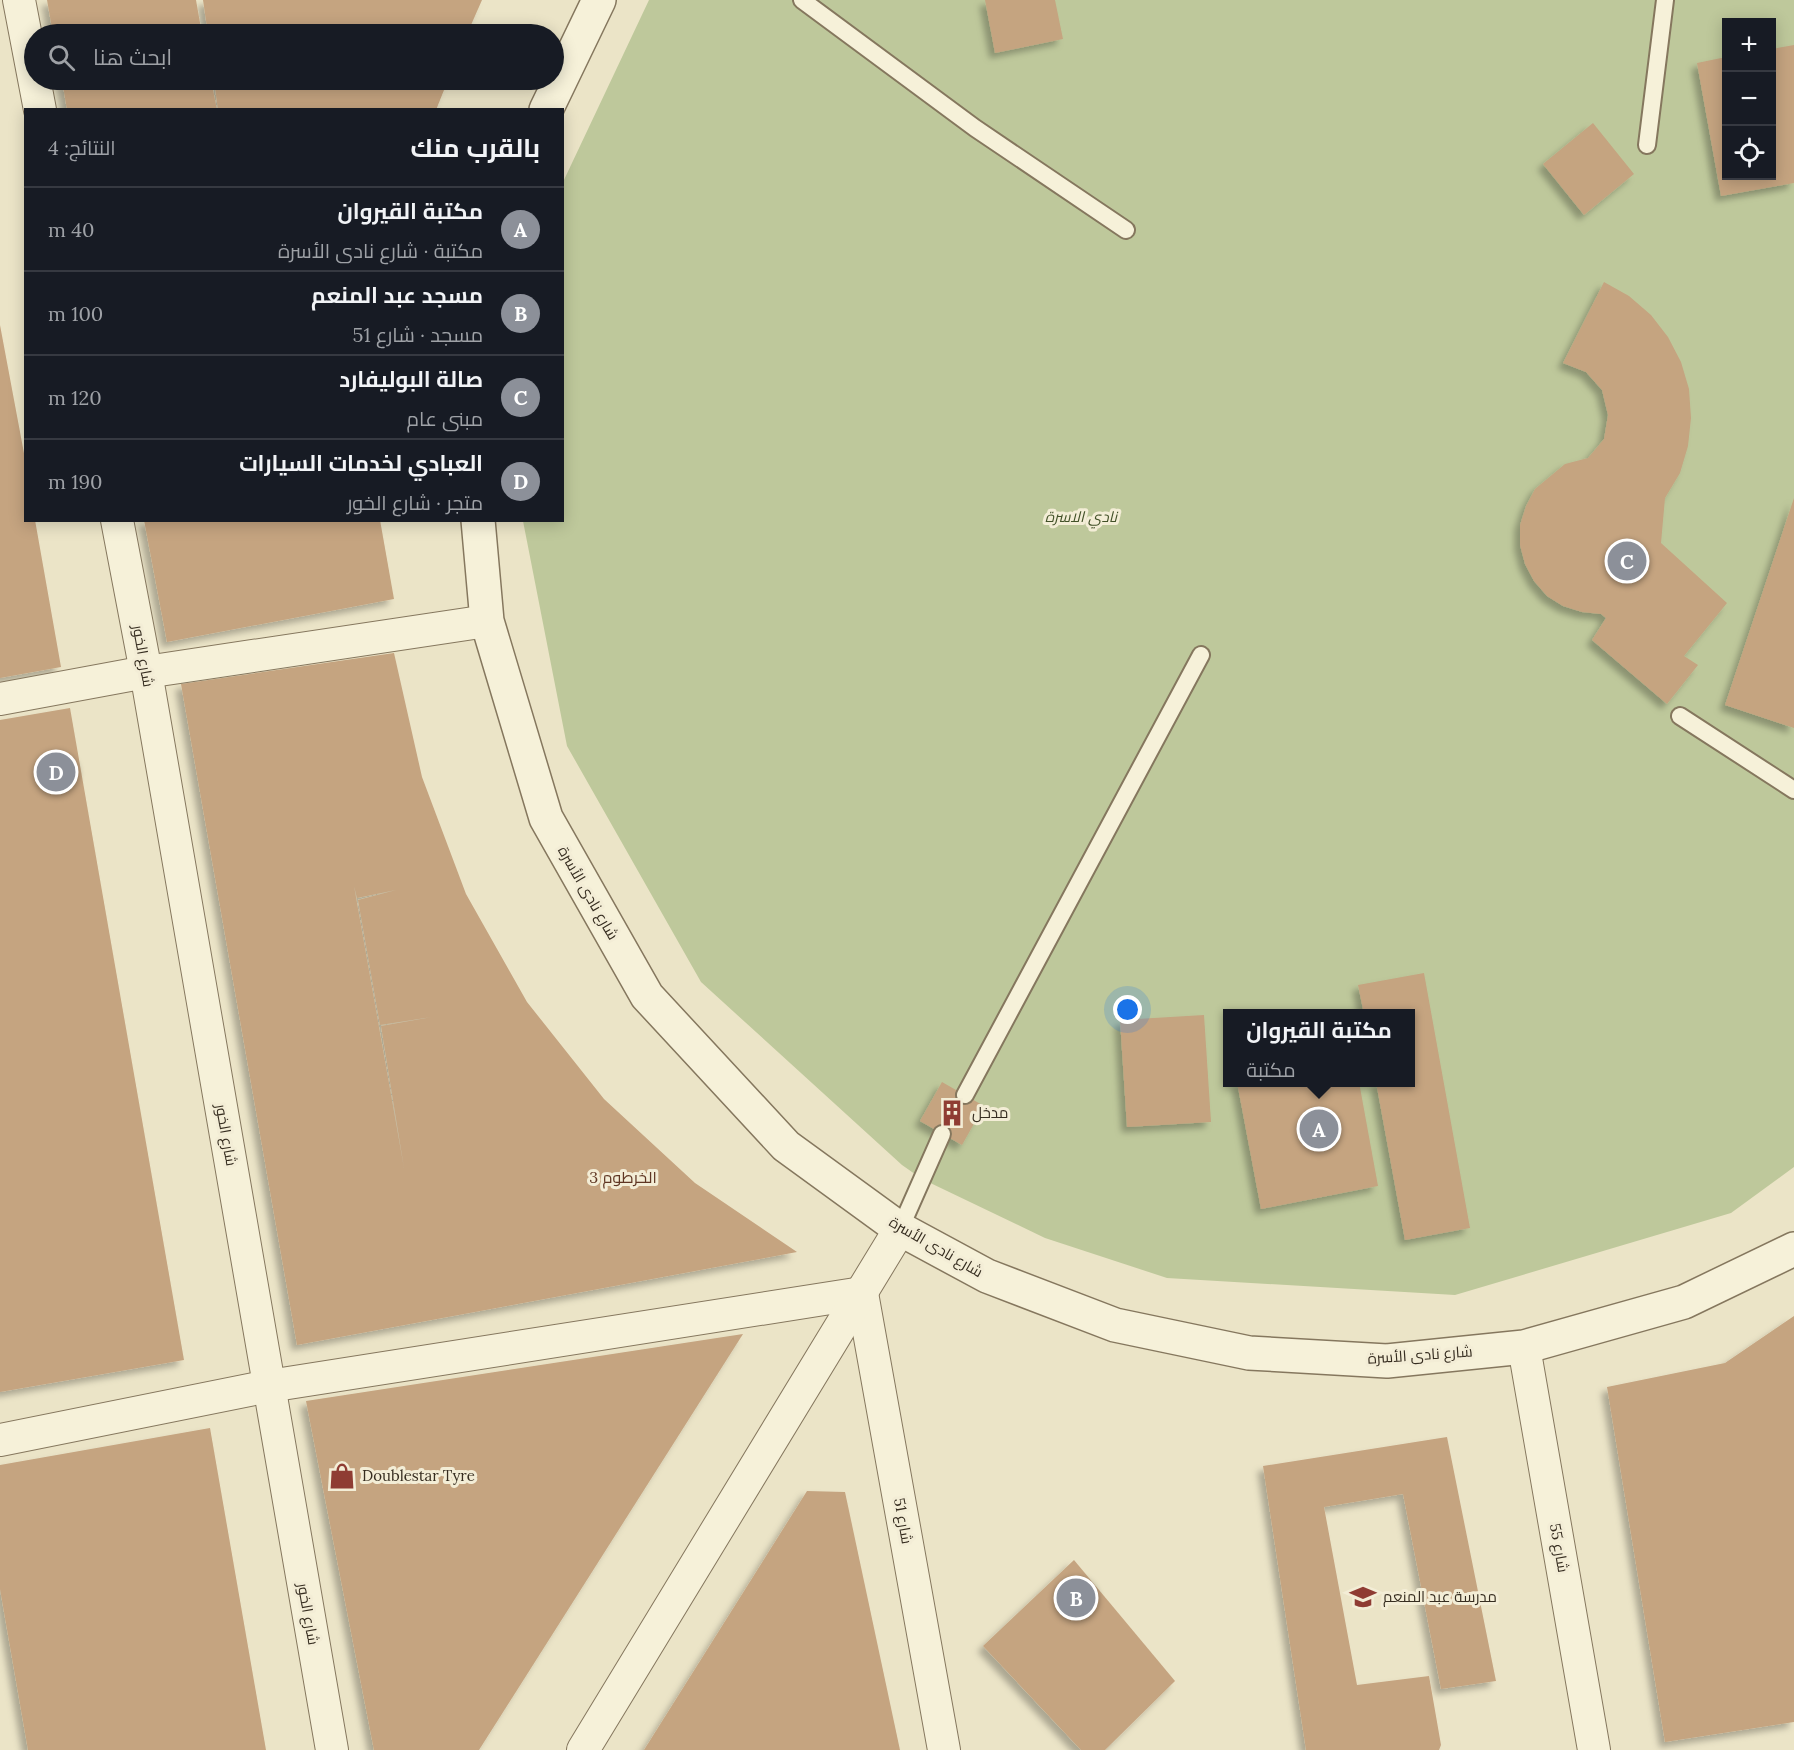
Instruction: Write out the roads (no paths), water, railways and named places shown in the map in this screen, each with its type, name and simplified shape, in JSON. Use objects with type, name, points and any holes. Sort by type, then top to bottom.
[{"type":"street","points":[[19,0],[24,26]]},
{"type":"street","points":[[564,73],[599,0]]},
{"type":"street","points":[[36,90],[40,108]]},
{"type":"street","points":[[547,108],[556,90]]},
{"type":"street","name":"شارع الخور","points":[[117,522],[146,672],[332,1750]]},
{"type":"street","name":"شارع نادى الأسرة","points":[[478,522],[487,621],[546,818],[647,996],[786,1146],[900,1229],[987,1276],[1115,1325],[1249,1353],[1387,1361],[1524,1347],[1684,1302],[1794,1249]]},
{"type":"street","points":[[0,699],[146,672],[487,621]]},
{"type":"street","points":[[583,1750],[900,1229]]},
{"type":"street","points":[[0,1440],[269,1386],[862,1293]]},
{"type":"street","name":"شارع 51","points":[[862,1293],[944,1750]]},
{"type":"street","name":"شارع 55","points":[[1524,1347],[1594,1750]]},
{"type":"lane","points":[[802,0],[975,128],[1126,230]]},
{"type":"lane","points":[[1647,145],[1665,0]]},
{"type":"lane","points":[[964,1095],[1201,656]]},
{"type":"lane","points":[[1680,716],[1794,790]]},
{"type":"lane","points":[[900,1229],[942,1134]]},
{"type":"place","name":"صالة البوليفارد","points":[[1627,561]]},
{"type":"place","name":"العبادي لخدمات السيارات","points":[[56,772]]},
{"type":"place","name":"مدخل","points":[[952,1113]]},
{"type":"place","name":"مكتبة القيروان","points":[[1319,1129]]},
{"type":"place","name":"Doublestar Tyre","points":[[342,1476]]},
{"type":"place","name":"مدرسة عبد المنعم","points":[[1363,1597]]},
{"type":"place","name":"مسجد عبد المنعم","points":[[1076,1598]]},
{"type":"district","name":"الخرطوم 3","points":[[623,1177]]},
{"type":"park label","name":"نادي الاسرة","points":[[1081,517]]}]
